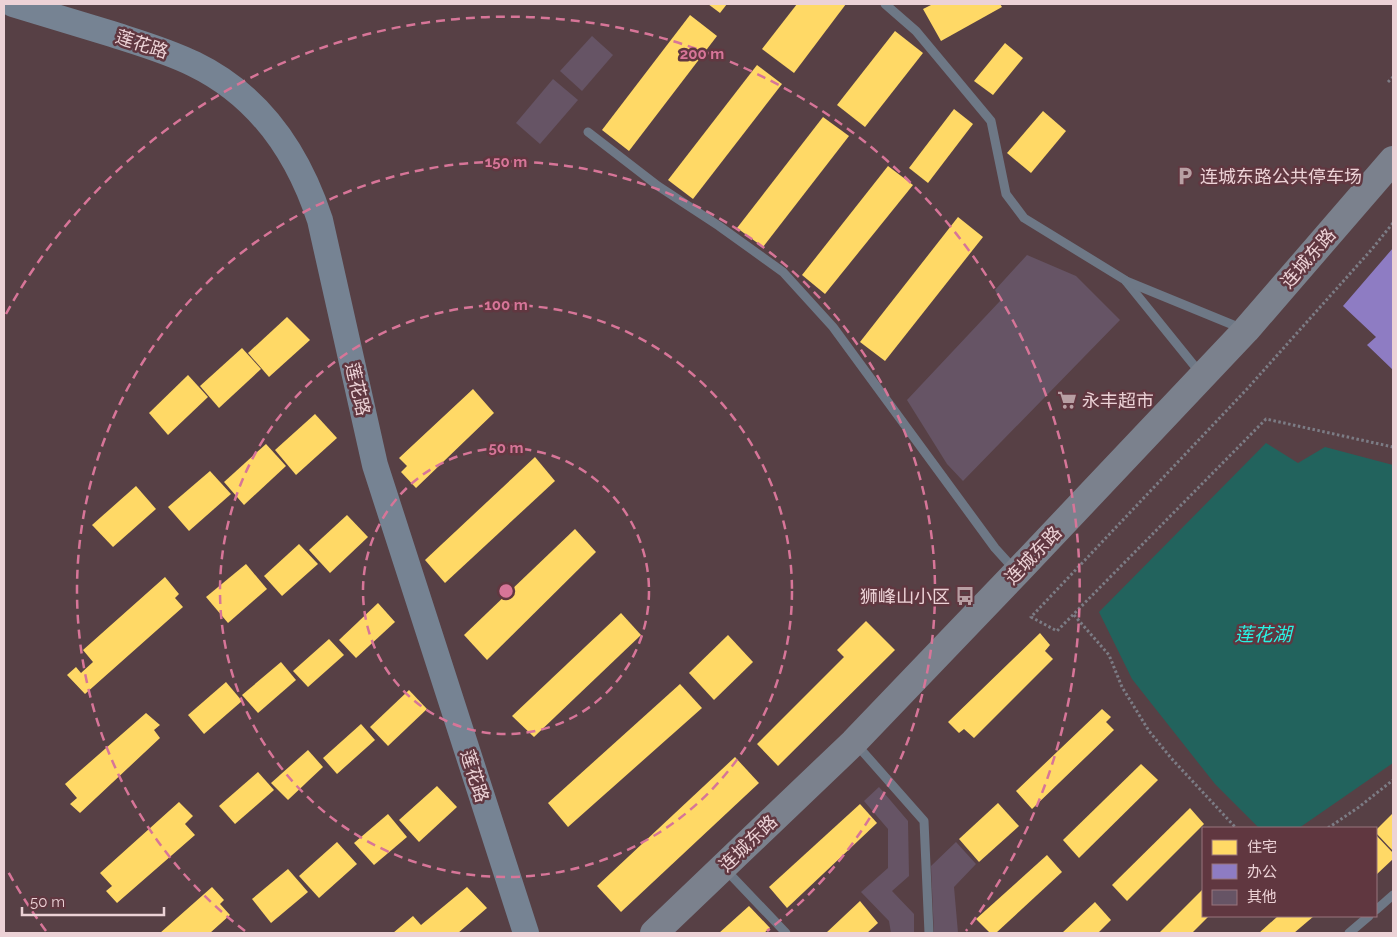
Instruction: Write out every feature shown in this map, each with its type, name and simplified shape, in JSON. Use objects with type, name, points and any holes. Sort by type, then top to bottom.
[{"type":"main road","name":"莲花路","points":[[13,4],[151,46],[196,65],[224,82],[255,108],[287,148],[301,170],[320,220],[376,465],[526,933]]},
{"type":"main road","name":"连城东路","points":[[654,933],[854,742],[1017,572],[1246,330],[1393,160]]},
{"type":"lane","points":[[885,4],[916,31],[991,121],[1006,194],[1024,218],[1125,280],[1246,330]]},
{"type":"lane","points":[[588,132],[658,186],[719,226],[783,272],[833,327],[995,548],[1017,572]]},
{"type":"lane","points":[[1125,280],[1202,376]]},
{"type":"lane","points":[[854,742],[924,821],[929,933]]},
{"type":"lane","points":[[723,867],[786,933]]},
{"type":"lane","points":[[1377,909],[1393,894]]},
{"type":"lane","points":[[1349,933],[1368,917]]},
{"type":"path","points":[[1388,82],[1393,76]]},
{"type":"path","points":[[1393,222],[1248,389],[1031,617],[1057,631],[1266,419],[1393,447]]},
{"type":"path","points":[[1074,615],[1109,655],[1122,687],[1149,731],[1171,758],[1235,827]]},
{"type":"path","points":[[1329,827],[1393,780]]},
{"type":"water","name":"莲花湖","points":[[1266,443],[1298,463],[1325,447],[1393,465],[1393,763],[1300,827],[1258,827],[1215,784],[1132,679],[1099,612]]},
{"type":"building: 住宅","points":[[708,4],[727,4],[720,13]]},
{"type":"building: 住宅","points":[[797,4],[846,4],[794,73],[762,49]]},
{"type":"building: 住宅","points":[[933,4],[1000,4],[1002,7],[941,41],[923,9]]},
{"type":"building: 住宅","points":[[690,15],[717,36],[629,151],[602,130]]},
{"type":"building: 住宅","points":[[895,31],[923,53],[865,127],[837,105]]},
{"type":"building: 住宅","points":[[1005,43],[1023,58],[993,95],[974,81]]},
{"type":"building: 住宅","points":[[757,65],[782,84],[693,199],[668,180]]},
{"type":"building: 住宅","points":[[954,109],[973,124],[928,183],[909,168]]},
{"type":"building: 住宅","points":[[1043,111],[1066,131],[1031,173],[1007,153]]},
{"type":"building: 住宅","points":[[823,117],[849,136],[763,247],[737,228]]},
{"type":"building: 住宅","points":[[888,166],[913,185],[825,294],[802,275]]},
{"type":"building: 住宅","points":[[958,217],[983,237],[885,361],[860,342]]},
{"type":"building: 住宅","points":[[287,317],[310,340],[269,377],[248,353]]},
{"type":"building: 住宅","points":[[242,348],[261,369],[219,408],[200,386]]},
{"type":"building: 住宅","points":[[188,375],[208,397],[168,435],[149,413]]},
{"type":"building: 住宅","points":[[473,389],[494,413],[416,488],[401,472],[407,466],[399,458]]},
{"type":"building: 住宅","points":[[315,414],[337,438],[296,475],[275,450]]},
{"type":"building: 住宅","points":[[266,444],[286,466],[244,505],[224,482]]},
{"type":"building: 住宅","points":[[535,457],[555,481],[445,583],[425,560]]},
{"type":"building: 住宅","points":[[210,471],[231,494],[189,531],[168,507]]},
{"type":"building: 住宅","points":[[136,486],[156,509],[113,547],[92,525]]},
{"type":"building: 住宅","points":[[347,515],[368,537],[330,573],[309,550]]},
{"type":"building: 住宅","points":[[575,529],[596,552],[487,660],[464,635]]},
{"type":"building: 住宅","points":[[299,544],[318,564],[282,596],[264,576]]},
{"type":"building: 住宅","points":[[246,564],[267,589],[228,623],[206,597]]},
{"type":"building: 住宅","points":[[165,577],[179,594],[175,598],[183,607],[85,694],[67,675],[76,667],[81,673],[93,662],[83,650]]},
{"type":"building: 住宅","points":[[378,603],[395,622],[356,658],[339,640]]},
{"type":"building: 住宅","points":[[621,613],[641,635],[534,737],[512,716]]},
{"type":"building: 住宅","points":[[866,621],[895,650],[778,766],[757,744],[844,657],[837,650]]},
{"type":"building: 住宅","points":[[1040,633],[1050,645],[1045,651],[1053,659],[974,738],[964,729],[959,733],[948,722]]},
{"type":"building: 住宅","points":[[728,635],[753,662],[714,700],[689,673]]},
{"type":"building: 住宅","points":[[329,639],[344,655],[308,687],[293,671]]},
{"type":"building: 住宅","points":[[281,662],[296,680],[258,713],[242,695]]},
{"type":"building: 住宅","points":[[226,682],[242,701],[204,734],[188,715]]},
{"type":"building: 住宅","points":[[680,684],[702,708],[568,827],[548,803]]},
{"type":"building: 住宅","points":[[409,690],[427,709],[388,746],[370,727]]},
{"type":"building: 住宅","points":[[1102,709],[1111,717],[1106,722],[1114,730],[1032,809],[1016,791]]},
{"type":"building: 住宅","points":[[146,713],[160,725],[154,730],[160,738],[80,813],[70,804],[77,798],[65,784]]},
{"type":"building: 住宅","points":[[361,724],[375,740],[337,774],[323,758]]},
{"type":"building: 住宅","points":[[308,750],[323,767],[288,800],[271,783]]},
{"type":"building: 住宅","points":[[735,757],[759,783],[621,912],[597,886]]},
{"type":"building: 住宅","points":[[1141,764],[1158,780],[1079,858],[1063,840]]},
{"type":"building: 住宅","points":[[258,772],[274,790],[235,824],[219,806]]},
{"type":"building: 住宅","points":[[437,786],[457,807],[419,842],[399,820]]},
{"type":"building: 住宅","points":[[179,802],[193,816],[185,824],[195,835],[117,903],[106,891],[112,886],[100,873]]},
{"type":"building: 住宅","points":[[998,803],[1019,826],[979,862],[959,839]]},
{"type":"building: 住宅","points":[[860,804],[877,823],[787,908],[769,887]]},
{"type":"building: 住宅","points":[[1190,808],[1204,824],[1127,901],[1112,885]]},
{"type":"building: 住宅","points":[[1393,813],[1393,851],[1377,834],[1377,829]]},
{"type":"building: 住宅","points":[[388,814],[407,837],[374,865],[354,843]]},
{"type":"building: 住宅","points":[[1377,836],[1393,853],[1393,859],[1377,874]]},
{"type":"building: 住宅","points":[[337,842],[357,864],[319,898],[299,876]]},
{"type":"building: 住宅","points":[[1047,855],[1062,872],[996,933],[990,933],[976,919]]},
{"type":"building: 住宅","points":[[288,869],[308,892],[271,923],[252,899]]},
{"type":"building: 住宅","points":[[212,887],[224,900],[220,904],[230,915],[210,933],[160,933]]},
{"type":"building: 住宅","points":[[467,887],[487,908],[458,933],[393,933],[413,916],[421,925]]},
{"type":"building: 住宅","points":[[1202,890],[1202,917],[1208,917],[1192,933],[1159,933]]},
{"type":"building: 住宅","points":[[860,901],[878,923],[867,933],[826,933]]},
{"type":"building: 住宅","points":[[1095,902],[1111,920],[1098,933],[1062,933]]},
{"type":"building: 住宅","points":[[749,906],[770,928],[764,933],[719,933]]},
{"type":"building: 住宅","points":[[1277,917],[1313,917],[1294,933],[1259,933]]},
{"type":"building: 办公","points":[[1393,248],[1393,370],[1367,345],[1376,337],[1343,306]]},
{"type":"building: 其他","points":[[592,36],[613,55],[582,91],[560,71]]},
{"type":"building: 其他","points":[[553,79],[578,100],[540,144],[516,123]]},
{"type":"building: 其他","points":[[1027,255],[1076,276],[1120,320],[963,481],[947,464],[907,400],[1000,301],[995,290]]},
{"type":"building: 其他","points":[[879,787],[908,821],[909,876],[892,891],[914,914],[914,933],[891,933],[889,921],[861,892],[888,868],[888,829],[864,801]]},
{"type":"building: 其他","points":[[956,842],[976,864],[954,887],[958,933],[934,933],[931,866]]},
{"type":"place","name":"连城东路公共停车场","points":[[1185,176]]},
{"type":"place","name":"永丰超市","points":[[1067,400]]},
{"type":"place","name":"狮峰山小区","points":[[965,596]]}]
